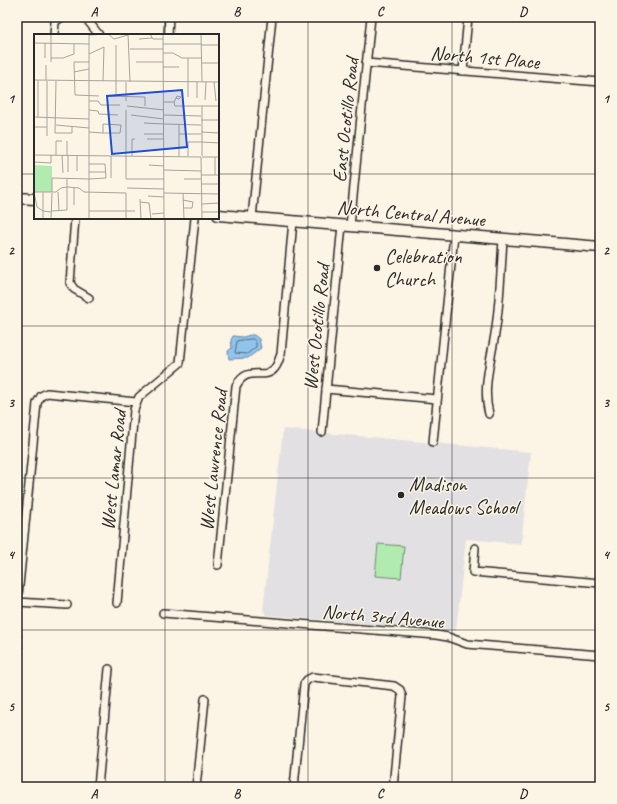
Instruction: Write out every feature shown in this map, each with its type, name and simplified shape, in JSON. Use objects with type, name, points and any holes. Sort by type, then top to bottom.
[{"type":"main road","points":[[17,198],[34,199]]},
{"type":"main road","name":"North Central Avenue","points":[[219,215],[600,247]]},
{"type":"street","points":[[54,34],[55,22],[62,17]]},
{"type":"street","points":[[85,17],[98,34]]},
{"type":"street","points":[[168,34],[170,17]]},
{"type":"street","points":[[252,218],[272,17]]},
{"type":"street","name":"East Ocotillo Road","points":[[346,226],[371,17]]},
{"type":"street","points":[[463,71],[468,17]]},
{"type":"street","name":"North 1st Place","points":[[366,63],[600,82]]},
{"type":"street","points":[[75,219],[70,283],[74,290],[90,298]]},
{"type":"street","name":"West Lamar Road","points":[[117,602],[136,402],[141,394],[180,363],[195,219]]},
{"type":"street","name":"West Lawrence Road","points":[[218,565],[236,386],[243,376],[255,373],[270,373],[275,368],[281,354],[293,221]]},
{"type":"street","name":"West Ocotillo Road","points":[[322,432],[346,226]]},
{"type":"street","points":[[433,442],[454,235]]},
{"type":"street","points":[[489,414],[487,404],[488,379],[495,334],[503,239]]},
{"type":"street","points":[[326,389],[437,399]]},
{"type":"street","points":[[17,606],[37,403],[41,396],[47,393],[136,402]]},
{"type":"street","points":[[475,548],[473,572],[600,584]]},
{"type":"street","points":[[17,602],[67,605]]},
{"type":"street","name":"North 3rd Avenue","points":[[163,612],[444,636],[466,644],[600,655]]},
{"type":"street","points":[[17,636],[17,665]]},
{"type":"street","points":[[98,787],[109,669]]},
{"type":"street","points":[[294,787],[304,684],[307,680],[313,677],[394,686],[400,690],[402,696],[393,787]]},
{"type":"street","points":[[196,787],[205,699]]},
{"type":"shaded area","name":"Madison Meadows School","points":[[283,429],[531,452],[521,544],[466,539],[456,631],[266,615],[263,610]]},
{"type":"green space","points":[[378,544],[404,546],[401,578],[375,576]]},
{"type":"water","points":[[254,335],[259,339],[261,348],[248,358],[229,359],[228,351],[232,348],[231,340],[233,336],[243,337]]},
{"type":"place","name":"Celebration Church","points":[[377,268]]},
{"type":"place","name":"Madison Meadows School","points":[[401,495]]}]
